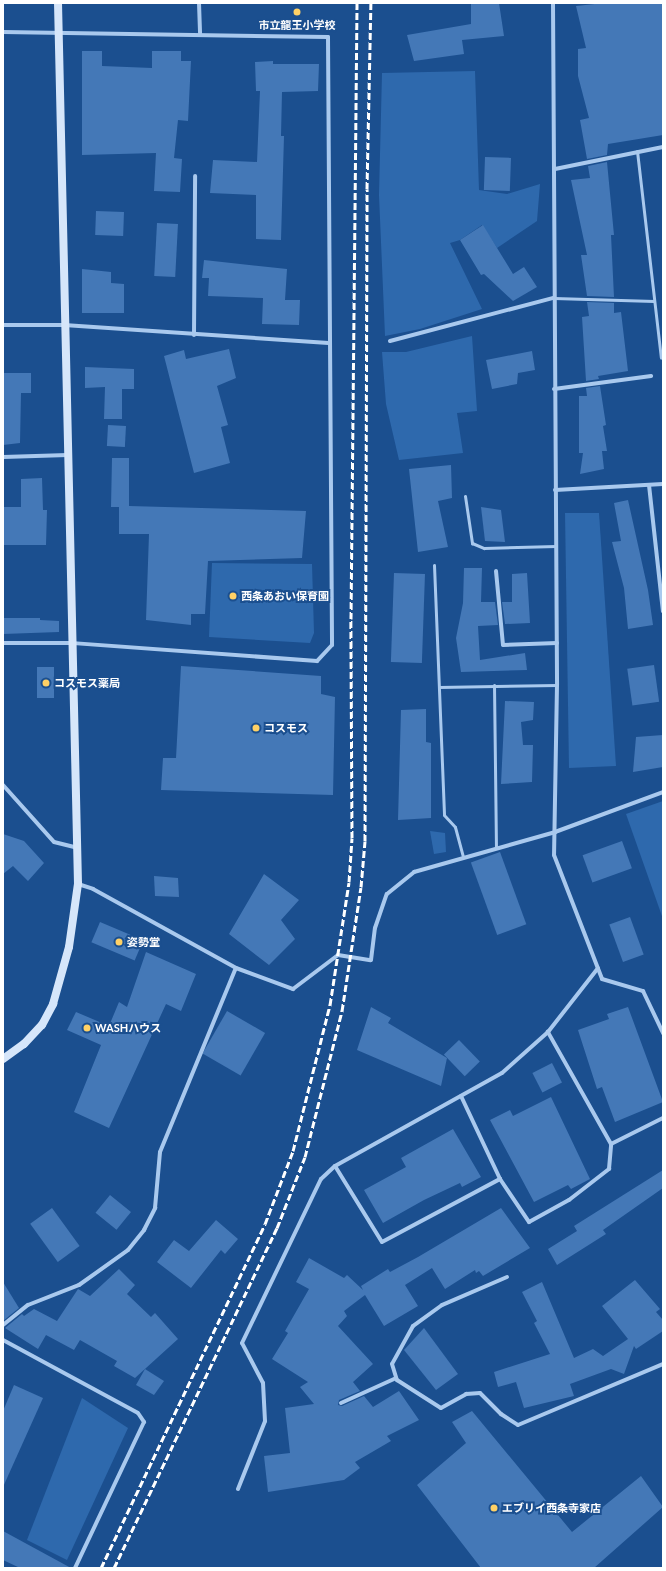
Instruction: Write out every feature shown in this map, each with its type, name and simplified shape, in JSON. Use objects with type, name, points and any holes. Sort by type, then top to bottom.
[{"type":"street","points":[[3,1059],[24,1044],[42,1025],[53,1004],[69,947],[78,884],[74,643],[64,325],[58,3]]},
{"type":"street","points":[[199,3],[200,35]]},
{"type":"street","points":[[553,3],[555,169],[553,298],[557,643],[554,855],[602,979],[643,992],[663,1033]]},
{"type":"street","points":[[3,32],[328,37],[328,343],[332,645],[317,662],[74,643],[3,644]]},
{"type":"street","points":[[555,169],[637,151],[663,147]]},
{"type":"street","points":[[194,335],[195,176]]},
{"type":"street","points":[[390,341],[553,298]]},
{"type":"street","points":[[3,325],[64,325],[328,343]]},
{"type":"street","points":[[554,389],[650,376]]},
{"type":"street","points":[[3,457],[68,455]]},
{"type":"street","points":[[555,490],[663,484]]},
{"type":"street","points":[[649,485],[663,611]]},
{"type":"street","points":[[496,571],[503,645],[557,643]]},
{"type":"street","points":[[3,784],[54,842],[78,848]]},
{"type":"street","points":[[78,884],[93,889],[236,968],[293,989],[338,955],[371,960],[375,928],[387,894],[414,872],[496,847],[555,832],[663,792]]},
{"type":"street","points":[[3,1324],[28,1305],[79,1285],[128,1250],[144,1230],[155,1208],[160,1152],[236,968]]},
{"type":"street","points":[[238,1489],[266,1421],[263,1383],[242,1343],[321,1179],[335,1166],[502,1073],[548,1032],[598,968]]},
{"type":"street","points":[[461,1096],[500,1179],[529,1222],[569,1200],[610,1169],[611,1144],[548,1032]]},
{"type":"street","points":[[611,1144],[663,1118]]},
{"type":"street","points":[[335,1166],[382,1242],[500,1179]]},
{"type":"street","points":[[507,1276],[442,1305],[413,1326],[392,1364],[396,1378],[441,1408],[466,1394],[480,1393],[501,1414],[518,1425],[663,1364]]},
{"type":"street","points":[[3,1340],[138,1413],[144,1422],[76,1568]]},
{"type":"street","points":[[342,1403],[396,1378]]},
{"type":"lane","points":[[637,151],[661,358]]},
{"type":"lane","points":[[553,298],[654,301]]},
{"type":"lane","points":[[465,496],[472,543],[484,548],[556,546]]},
{"type":"lane","points":[[434,565],[444,815],[455,827],[463,857]]},
{"type":"lane","points":[[494,685],[496,847]]},
{"type":"lane","points":[[439,687],[557,685]]},
{"type":"shaded area","points":[[475,71],[479,190],[507,194],[540,184],[537,221],[497,248],[482,225],[460,240],[450,243],[482,309],[420,329],[385,336],[379,195],[382,73]]},
{"type":"shaded area","points":[[472,336],[477,411],[457,413],[463,453],[399,460],[386,404],[382,352],[406,352]]},
{"type":"shaded area","points":[[565,513],[599,513],[616,766],[569,768]]},
{"type":"shaded area","points":[[212,563],[312,564],[314,633],[310,643],[209,637]]},
{"type":"shaded area","points":[[663,801],[663,919],[626,814]]},
{"type":"shaded area","points":[[430,831],[445,833],[446,852],[434,854]]},
{"type":"shaded area","points":[[82,1398],[128,1428],[67,1560],[27,1540]]},
{"type":"building","points":[[471,3],[499,3],[504,36],[462,40],[464,54],[414,61],[407,35],[471,24]]},
{"type":"building","points":[[604,3],[663,3],[663,135],[608,144],[607,155],[587,159],[580,120],[589,118],[578,76],[578,49],[586,48],[576,6]]},
{"type":"building","points":[[82,51],[102,51],[102,66],[152,68],[152,51],[181,51],[181,61],[191,61],[188,121],[178,120],[174,158],[182,159],[180,192],[154,191],[156,153],[82,155]]},
{"type":"building","points":[[273,61],[273,64],[319,64],[318,91],[282,92],[281,136],[284,136],[281,240],[256,239],[256,195],[210,193],[213,160],[257,162],[260,91],[256,91],[255,62]]},
{"type":"building","points":[[485,157],[511,158],[510,191],[484,190]]},
{"type":"building","points":[[607,162],[614,235],[611,235],[614,297],[587,296],[581,255],[587,255],[571,180],[590,178],[588,166]]},
{"type":"building","points":[[96,211],[124,212],[123,236],[95,235]]},
{"type":"building","points":[[157,223],[178,224],[175,277],[154,276]]},
{"type":"building","points":[[483,225],[513,274],[524,267],[537,287],[513,301],[484,274],[481,275],[460,240]]},
{"type":"building","points":[[204,260],[287,269],[285,300],[300,300],[299,325],[262,324],[263,298],[208,296],[209,278],[202,278]]},
{"type":"building","points":[[82,269],[111,272],[111,283],[124,284],[124,313],[82,313]]},
{"type":"building","points":[[587,302],[614,303],[614,313],[621,312],[628,371],[598,376],[599,379],[586,381],[582,317],[589,316]]},
{"type":"building","points":[[229,349],[236,378],[217,386],[228,425],[221,427],[230,463],[194,473],[164,356],[184,350],[186,359]]},
{"type":"building","points":[[532,351],[535,370],[518,373],[517,384],[492,389],[486,360]]},
{"type":"building","points":[[85,367],[134,369],[134,389],[122,389],[122,419],[104,419],[105,387],[85,388]]},
{"type":"building","points":[[3,373],[31,373],[31,393],[21,393],[20,443],[3,445]]},
{"type":"building","points":[[600,386],[606,425],[603,426],[607,451],[602,451],[604,469],[580,474],[583,453],[579,453],[579,396],[587,396],[586,388]]},
{"type":"building","points":[[108,425],[126,426],[125,447],[107,446]]},
{"type":"building","points":[[112,458],[129,458],[129,506],[306,511],[302,558],[208,561],[205,614],[191,614],[191,625],[146,620],[149,534],[119,534],[119,507],[111,507]]},
{"type":"building","points":[[451,465],[452,498],[438,501],[448,547],[418,552],[409,469]]},
{"type":"building","points":[[42,478],[43,510],[47,510],[46,545],[3,545],[3,507],[21,507],[21,479]]},
{"type":"building","points":[[628,500],[648,590],[653,625],[628,629],[624,588],[612,542],[621,541],[614,503]]},
{"type":"building","points":[[481,507],[501,510],[505,542],[485,541]]},
{"type":"building","points":[[464,568],[482,568],[481,602],[495,602],[498,625],[478,626],[480,660],[525,653],[527,670],[461,672],[456,638],[463,603]]},
{"type":"building","points":[[394,573],[425,574],[422,663],[391,662]]},
{"type":"building","points":[[527,573],[530,623],[505,624],[502,602],[512,602],[512,574]]},
{"type":"building","points":[[3,618],[40,618],[40,620],[59,621],[59,632],[3,634]]},
{"type":"building","points":[[654,665],[659,702],[632,705],[627,669]]},
{"type":"building","name":"コスモス","points":[[181,666],[321,676],[321,694],[335,697],[333,795],[161,790],[163,758],[176,758]]},
{"type":"building","name":"コスモス薬局","points":[[37,667],[54,667],[54,698],[37,698]]},
{"type":"building","points":[[505,701],[534,702],[533,720],[521,722],[523,745],[533,745],[532,782],[501,784]]},
{"type":"building","points":[[426,709],[426,742],[431,743],[431,818],[398,820],[401,710]]},
{"type":"building","points":[[663,735],[663,767],[633,772],[636,737]]},
{"type":"building","points":[[3,834],[24,841],[44,863],[28,881],[13,866],[3,874]]},
{"type":"building","points":[[622,841],[632,868],[592,883],[583,855]]},
{"type":"building","points":[[500,852],[526,924],[497,935],[471,863]]},
{"type":"building","points":[[264,874],[299,900],[281,920],[295,939],[269,965],[229,934]]},
{"type":"building","points":[[154,876],[178,878],[179,897],[155,896]]},
{"type":"building","points":[[630,917],[644,955],[623,962],[609,925]]},
{"type":"building","name":"姿勢堂","points":[[100,922],[143,940],[135,961],[91,942]]},
{"type":"building","points":[[146,952],[196,974],[181,1011],[166,1004],[109,1128],[74,1112],[101,1045],[67,1030],[76,1012],[109,1026],[119,1002],[127,1007]]},
{"type":"building","points":[[371,1007],[391,1018],[388,1023],[447,1058],[441,1086],[357,1050]]},
{"type":"building","points":[[628,1007],[663,1102],[615,1122],[602,1087],[597,1089],[578,1030],[609,1019],[607,1014]]},
{"type":"building","points":[[227,1011],[265,1033],[241,1075],[202,1053]]},
{"type":"building","points":[[459,1040],[480,1062],[465,1076],[444,1055]]},
{"type":"building","points":[[552,1063],[562,1083],[542,1093],[532,1073]]},
{"type":"building","points":[[551,1097],[590,1179],[571,1189],[568,1185],[534,1202],[490,1120],[510,1110],[513,1116]]},
{"type":"building","points":[[453,1129],[481,1177],[462,1187],[460,1183],[424,1200],[383,1223],[364,1190],[406,1167],[401,1158]]},
{"type":"building","points":[[663,1170],[663,1188],[603,1230],[606,1234],[557,1265],[548,1249],[577,1231],[574,1226]]},
{"type":"building","points":[[110,1195],[131,1212],[117,1230],[96,1213]]},
{"type":"building","points":[[52,1208],[80,1246],[58,1262],[30,1224]]},
{"type":"building","points":[[501,1208],[530,1248],[483,1276],[479,1271],[476,1273],[475,1270],[445,1289],[432,1268],[405,1285],[418,1306],[384,1326],[365,1295],[344,1311],[347,1316],[338,1326],[373,1364],[353,1382],[360,1391],[339,1400],[338,1405],[342,1406],[364,1396],[373,1407],[399,1391],[419,1420],[387,1436],[391,1441],[355,1462],[360,1468],[344,1480],[268,1492],[264,1456],[290,1453],[285,1408],[314,1404],[300,1387],[308,1382],[272,1359],[288,1333],[285,1331],[309,1289],[296,1282],[309,1258],[344,1278],[347,1275],[363,1290],[361,1286],[388,1269],[390,1272],[418,1257]]},
{"type":"building","points":[[216,1220],[238,1239],[225,1254],[221,1250],[191,1288],[157,1262],[174,1240],[189,1251]]},
{"type":"building","points":[[119,1269],[135,1285],[127,1294],[151,1317],[155,1313],[178,1339],[135,1378],[114,1366],[117,1361],[80,1340],[74,1350],[46,1335],[38,1349],[5,1328],[22,1314],[24,1316],[34,1309],[57,1321],[78,1289],[90,1296]]},
{"type":"building","points":[[635,1280],[660,1309],[656,1312],[663,1320],[663,1331],[636,1349],[634,1346],[624,1374],[611,1369],[570,1384],[574,1396],[524,1408],[516,1382],[498,1387],[494,1372],[550,1354],[534,1323],[537,1321],[522,1292],[542,1282],[574,1358],[593,1349],[603,1356],[628,1339],[602,1306]]},
{"type":"building","points":[[3,1282],[19,1308],[3,1321]]},
{"type":"building","points":[[424,1328],[458,1374],[436,1390],[404,1350]]},
{"type":"building","points":[[145,1369],[164,1381],[154,1395],[136,1385]]},
{"type":"building","points":[[14,1385],[43,1398],[3,1487],[3,1411]]},
{"type":"building","name":"エブリイ西条寺家店","points":[[472,1411],[572,1532],[641,1476],[663,1507],[594,1568],[481,1568],[417,1485],[466,1443],[452,1422]]},
{"type":"building","points":[[3,1531],[71,1568],[20,1568],[3,1560]]},
{"type":"railway","points":[[101,1568],[265,1224],[293,1151],[330,1005],[349,882],[352,838],[351,619],[357,3]]},
{"type":"railway","points":[[114,1568],[277,1228],[305,1157],[342,1011],[361,887],[365,841],[367,189],[371,3]]},
{"type":"place","name":"市立龍王小学校","points":[[297,12]]},
{"type":"place","name":"西条あおい保育園","points":[[233,596]]},
{"type":"place","name":"コスモス薬局","points":[[46,683]]},
{"type":"place","name":"コスモス","points":[[256,728]]},
{"type":"place","name":"姿勢堂","points":[[119,942]]},
{"type":"place","name":"WASHハウス","points":[[87,1028]]},
{"type":"place","name":"エブリイ西条寺家店","points":[[494,1508]]}]
